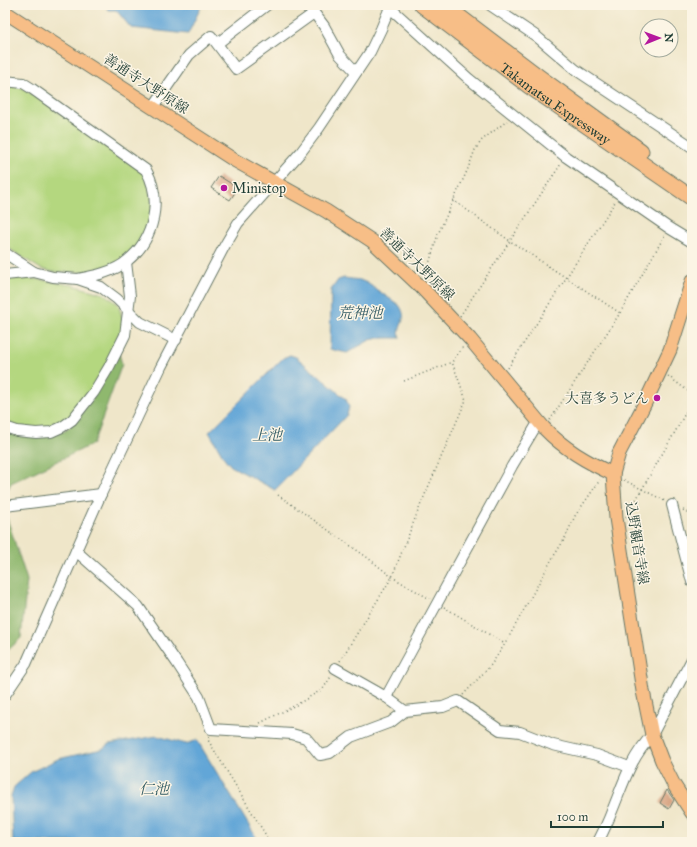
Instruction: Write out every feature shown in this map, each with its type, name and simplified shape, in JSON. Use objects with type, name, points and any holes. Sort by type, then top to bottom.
[{"type":"highway","name":"Takamatsu Expressway","points":[[422,5],[529,86],[692,198]]},
{"type":"highway","name":"Takamatsu Expressway","points":[[444,5],[539,77],[692,186]]},
{"type":"main road","name":"善通寺大野原線","points":[[5,12],[234,160],[326,211],[372,241],[422,288],[470,339],[556,440],[572,452],[609,473]]},
{"type":"main road","name":"込野観音寺線","points":[[692,281],[678,329],[661,371],[609,473],[643,692],[652,735],[668,773],[692,813]]},
{"type":"street","points":[[218,43],[267,5]]},
{"type":"street","points":[[490,5],[536,36],[576,70],[692,147]]},
{"type":"street","points":[[5,695],[26,664],[101,494],[161,367],[225,245],[238,223],[301,152],[319,128],[370,52],[381,29],[389,6],[469,79],[566,157],[620,195],[692,242]]},
{"type":"street","points":[[153,107],[189,55],[211,36],[218,43],[236,69],[311,9],[324,26],[340,55],[356,72]]},
{"type":"street","points":[[5,81],[23,83],[31,88],[146,170],[154,189],[155,204],[154,217],[150,231],[136,252],[126,262],[95,276],[78,279],[53,277],[34,272],[5,253]]},
{"type":"street","points":[[5,427],[17,431],[36,433],[51,432],[72,420],[94,392],[109,367],[125,335],[130,296],[126,262]]},
{"type":"street","points":[[5,275],[34,272]]},
{"type":"street","points":[[78,279],[101,287],[118,299],[140,322],[176,340]]},
{"type":"street","points":[[386,697],[508,473],[542,425]]},
{"type":"street","points":[[5,506],[101,494]]},
{"type":"street","points":[[672,505],[692,582]]},
{"type":"street","points":[[76,551],[138,606],[199,698],[211,729],[292,734],[306,738],[320,755],[330,752],[350,737],[391,722],[405,711],[443,707],[458,700],[500,730],[520,732],[553,745],[597,755],[629,767]]},
{"type":"street","points":[[598,842],[612,813],[629,767],[644,744],[652,735],[692,659]]},
{"type":"street","points":[[335,668],[386,697],[405,711]]},
{"type":"path","points":[[422,288],[438,234],[475,150],[482,140],[515,115]]},
{"type":"path","points":[[455,324],[566,157]]},
{"type":"path","points":[[502,376],[620,195]]},
{"type":"path","points":[[453,200],[510,241],[620,313]]},
{"type":"path","points":[[542,425],[620,313],[669,228]]},
{"type":"path","points":[[404,381],[452,362],[470,339]]},
{"type":"path","points":[[242,731],[296,705],[323,689],[392,577],[420,506],[466,400],[452,362]]},
{"type":"path","points":[[661,371],[692,394]]},
{"type":"path","points":[[618,531],[692,400]]},
{"type":"path","points":[[458,700],[491,665],[505,644],[564,540],[575,516],[609,473],[672,505]]},
{"type":"path","points":[[278,495],[368,558],[392,577],[505,644]]},
{"type":"path","points":[[211,729],[208,740],[270,842]]},
{"type":"green space","points":[[17,86],[23,88],[145,171],[153,204],[143,240],[116,265],[89,272],[54,272],[41,269],[5,246],[5,87]]},
{"type":"green space","points":[[5,278],[35,279],[72,285],[104,294],[118,304],[122,317],[123,329],[95,386],[75,412],[50,430],[5,426]]},
{"type":"green space","points":[[119,354],[122,364],[93,444],[11,483],[5,495],[5,433],[35,437],[65,431],[77,419]]},
{"type":"green space","points":[[5,512],[27,580],[21,638],[5,653]]},
{"type":"water","points":[[105,5],[202,5],[188,34],[131,28],[116,10],[108,10]]},
{"type":"water","name":"荒神池","points":[[344,278],[360,280],[367,283],[399,305],[403,315],[399,333],[400,338],[379,338],[370,340],[347,353],[330,349],[331,290],[338,280]]},
{"type":"water","name":"上池","points":[[290,355],[296,357],[346,399],[349,407],[347,415],[275,490],[231,466],[225,459],[209,432],[283,358]]},
{"type":"water","name":"仁池","points":[[157,736],[186,744],[197,740],[259,842],[13,842],[11,796],[14,787],[31,772],[58,759],[102,749],[109,744]]},
{"type":"building","name":"Ministop","points":[[219,176],[238,188],[230,200],[211,188]]},
{"type":"building","points":[[667,790],[674,800],[669,809],[660,803]]},
{"type":"place","name":"Ministop","points":[[224,188]]},
{"type":"place","name":"大喜多うどん","points":[[657,398]]}]
